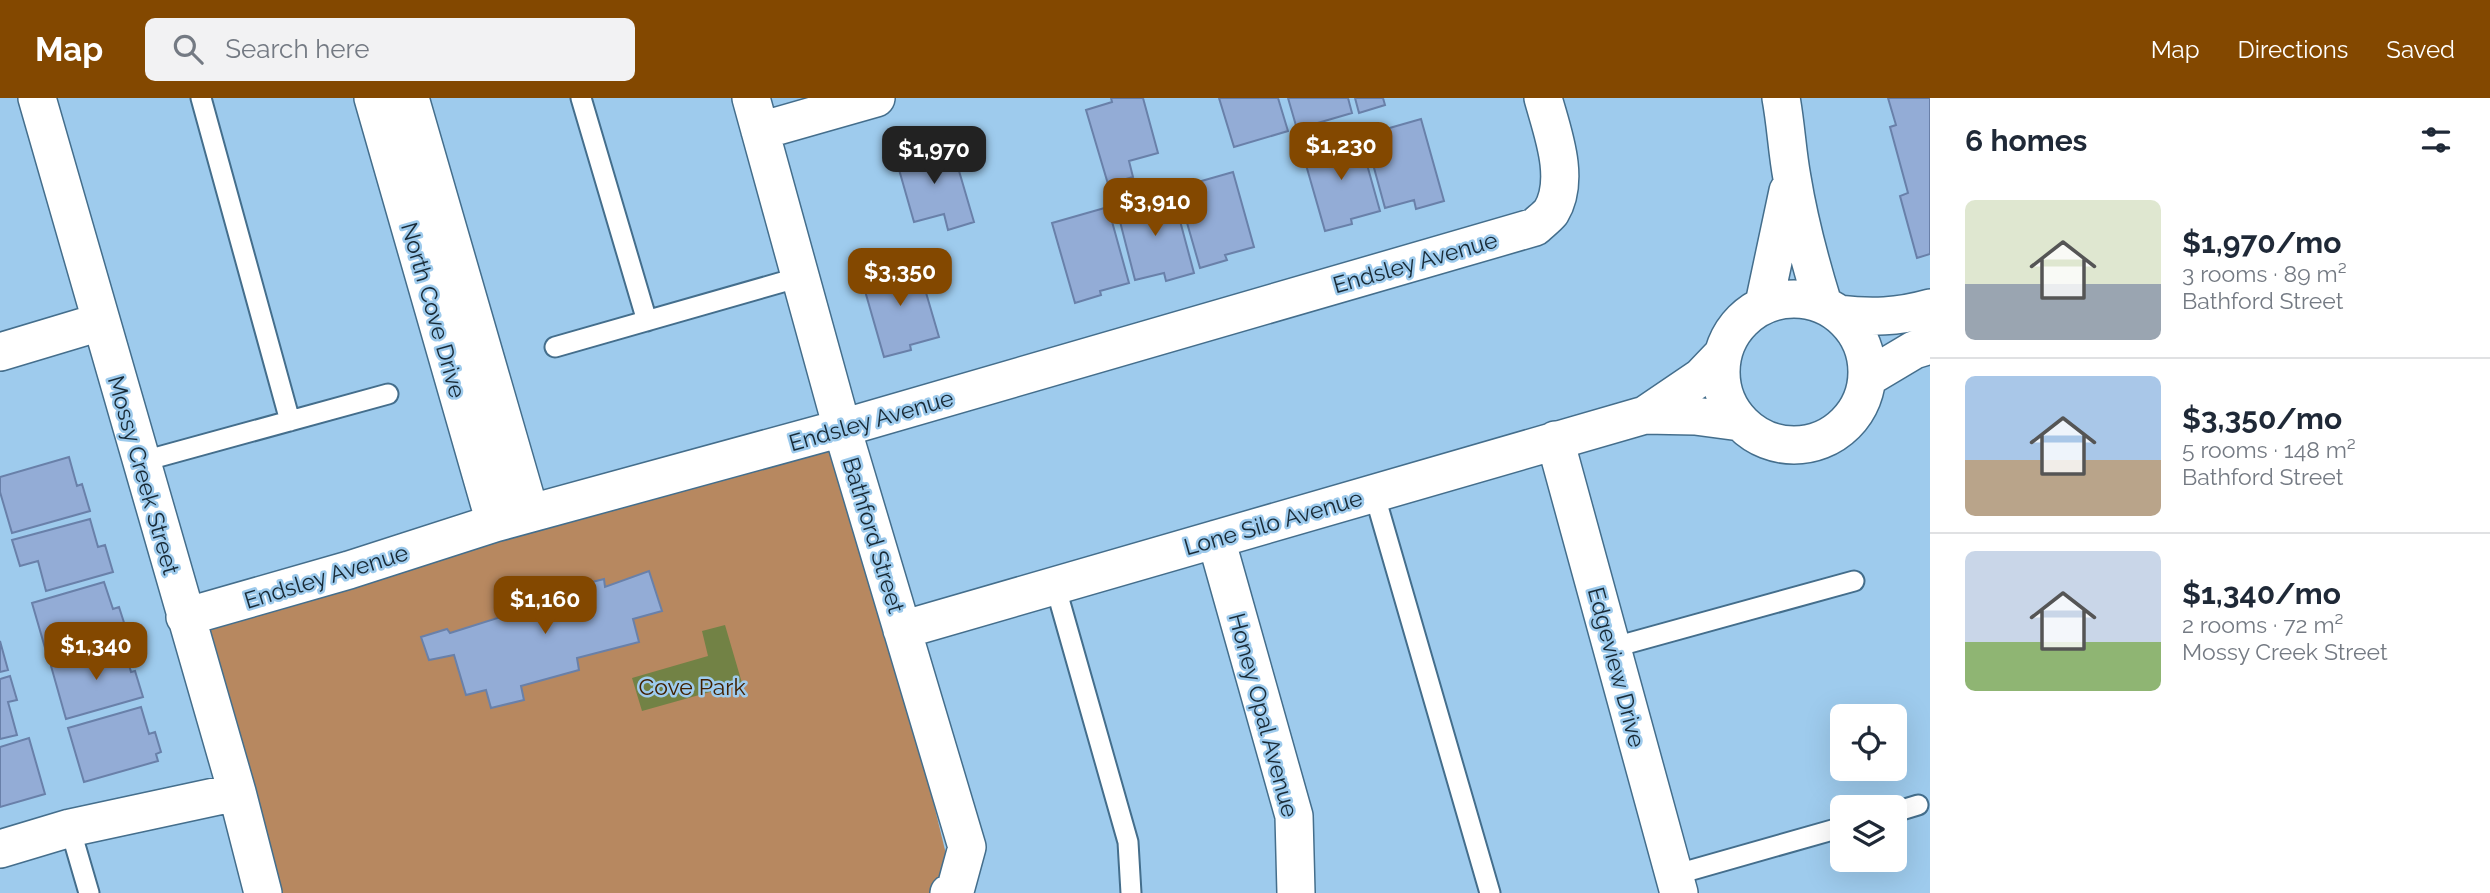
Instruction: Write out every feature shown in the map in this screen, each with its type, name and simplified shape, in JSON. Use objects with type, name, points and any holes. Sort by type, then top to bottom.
[{"type":"street","name":"Mossy Creek Street","points":[[37,98],[237,792],[263,893]]},
{"type":"street","name":"North Cove Drive","points":[[373,98],[495,523]]},
{"type":"street","name":"North Cove Drive","points":[[410,98],[530,513]]},
{"type":"street","points":[[755,115],[876,98]]},
{"type":"street","name":"Endsley Avenue","points":[[185,617],[349,570],[495,523],[842,428],[1535,227],[1551,212],[1560,182],[1554,135],[1543,98]]},
{"type":"street","points":[[1780,98],[1787,130],[1791,176],[1805,246],[1831,309],[1856,332],[1865,354],[1867,378],[1861,401],[1848,422],[1829,436],[1806,444],[1782,444],[1759,437],[1740,422],[1726,402],[1720,378],[1723,354],[1732,332],[1749,314],[1764,304],[1794,299],[1831,309],[1871,317],[1893,316],[1930,308]]},
{"type":"street","name":"Bathford Street","points":[[755,115],[842,428],[967,847],[952,892]]},
{"type":"street","points":[[1764,304],[1791,176]]},
{"type":"street","points":[[0,352],[100,322]]},
{"type":"street","points":[[1867,378],[1914,350],[1930,345]]},
{"type":"street","name":"Lone Silo Avenue","points":[[1645,415],[1701,377],[1723,354]]},
{"type":"street","name":"Lone Silo Avenue","points":[[902,630],[1645,415],[1695,416],[1740,422]]},
{"type":"street","name":"Edgeview Drive","points":[[1555,440],[1676,884]]},
{"type":"street","name":"Honey Opal Avenue","points":[[1216,538],[1294,816],[1296,893]]},
{"type":"street","points":[[0,849],[70,828],[237,792]]},
{"type":"lane","points":[[201,98],[290,421]]},
{"type":"lane","points":[[581,98],[647,321]]},
{"type":"lane","points":[[555,347],[800,278]]},
{"type":"lane","points":[[140,462],[388,394]]},
{"type":"lane","points":[[1374,493],[1490,893]]},
{"type":"lane","points":[[1612,648],[1854,581]]},
{"type":"lane","points":[[1055,585],[1128,842],[1131,893]]},
{"type":"lane","points":[[1907,808],[1918,805]]},
{"type":"lane","points":[[70,828],[89,893]]},
{"type":"lane","points":[[1676,884],[1830,831]]},
{"type":"green space","name":"Cove Park","points":[[842,428],[955,891],[267,893],[185,617]]},
{"type":"shaded area","points":[[725,625],[742,683],[642,711],[632,678],[708,656],[702,631]]},
{"type":"building","points":[[1111,98],[1143,98],[1158,153],[1129,161],[1133,177],[1108,184],[1086,110],[1112,102]]},
{"type":"building","points":[[1219,98],[1278,98],[1288,131],[1234,147]]},
{"type":"building","points":[[1288,98],[1348,98],[1352,113],[1297,129]]},
{"type":"building","points":[[1355,98],[1383,98],[1385,105],[1359,113]]},
{"type":"building","points":[[1888,98],[1930,98],[1930,254],[1917,258],[1900,196],[1908,193],[1890,127],[1896,125]]},
{"type":"building","points":[[1421,119],[1444,201],[1416,209],[1414,200],[1385,208],[1365,135]]},
{"type":"building","points":[[1359,136],[1380,211],[1351,219],[1352,224],[1325,231],[1302,151]]},
{"type":"building","points":[[923,144],[927,155],[952,147],[974,222],[948,230],[944,214],[914,222],[894,152]]},
{"type":"building","points":[[1233,172],[1254,247],[1225,255],[1227,260],[1200,268],[1177,188]]},
{"type":"building","points":[[1172,191],[1194,273],[1166,281],[1164,273],[1135,280],[1116,206]]},
{"type":"building","points":[[1108,207],[1129,283],[1100,291],[1101,295],[1075,303],[1052,223]]},
{"type":"building","points":[[917,262],[939,337],[910,345],[911,350],[884,357],[861,277]]},
{"type":"building","points":[[69,457],[77,486],[82,484],[90,511],[12,533],[0,492],[0,477]]},
{"type":"building","points":[[90,519],[98,547],[105,545],[113,572],[46,591],[38,561],[20,566],[12,540]]},
{"type":"building","points":[[649,571],[662,611],[633,619],[639,642],[577,658],[579,670],[521,686],[524,700],[491,708],[486,690],[466,695],[454,655],[429,660],[421,637],[447,629],[450,633],[501,617],[496,606],[604,579],[605,587]]},
{"type":"building","points":[[104,582],[113,609],[119,607],[128,635],[48,658],[32,603]]},
{"type":"building","points":[[0,641],[8,670],[0,672]]},
{"type":"building","points":[[123,644],[131,672],[135,671],[143,697],[66,719],[51,666]]},
{"type":"building","points":[[10,676],[17,700],[8,702],[17,735],[0,739],[0,679]]},
{"type":"building","points":[[141,707],[149,734],[155,732],[161,752],[156,754],[158,761],[84,782],[68,728]]},
{"type":"building","points":[[29,738],[45,794],[0,807],[0,747]]}]
